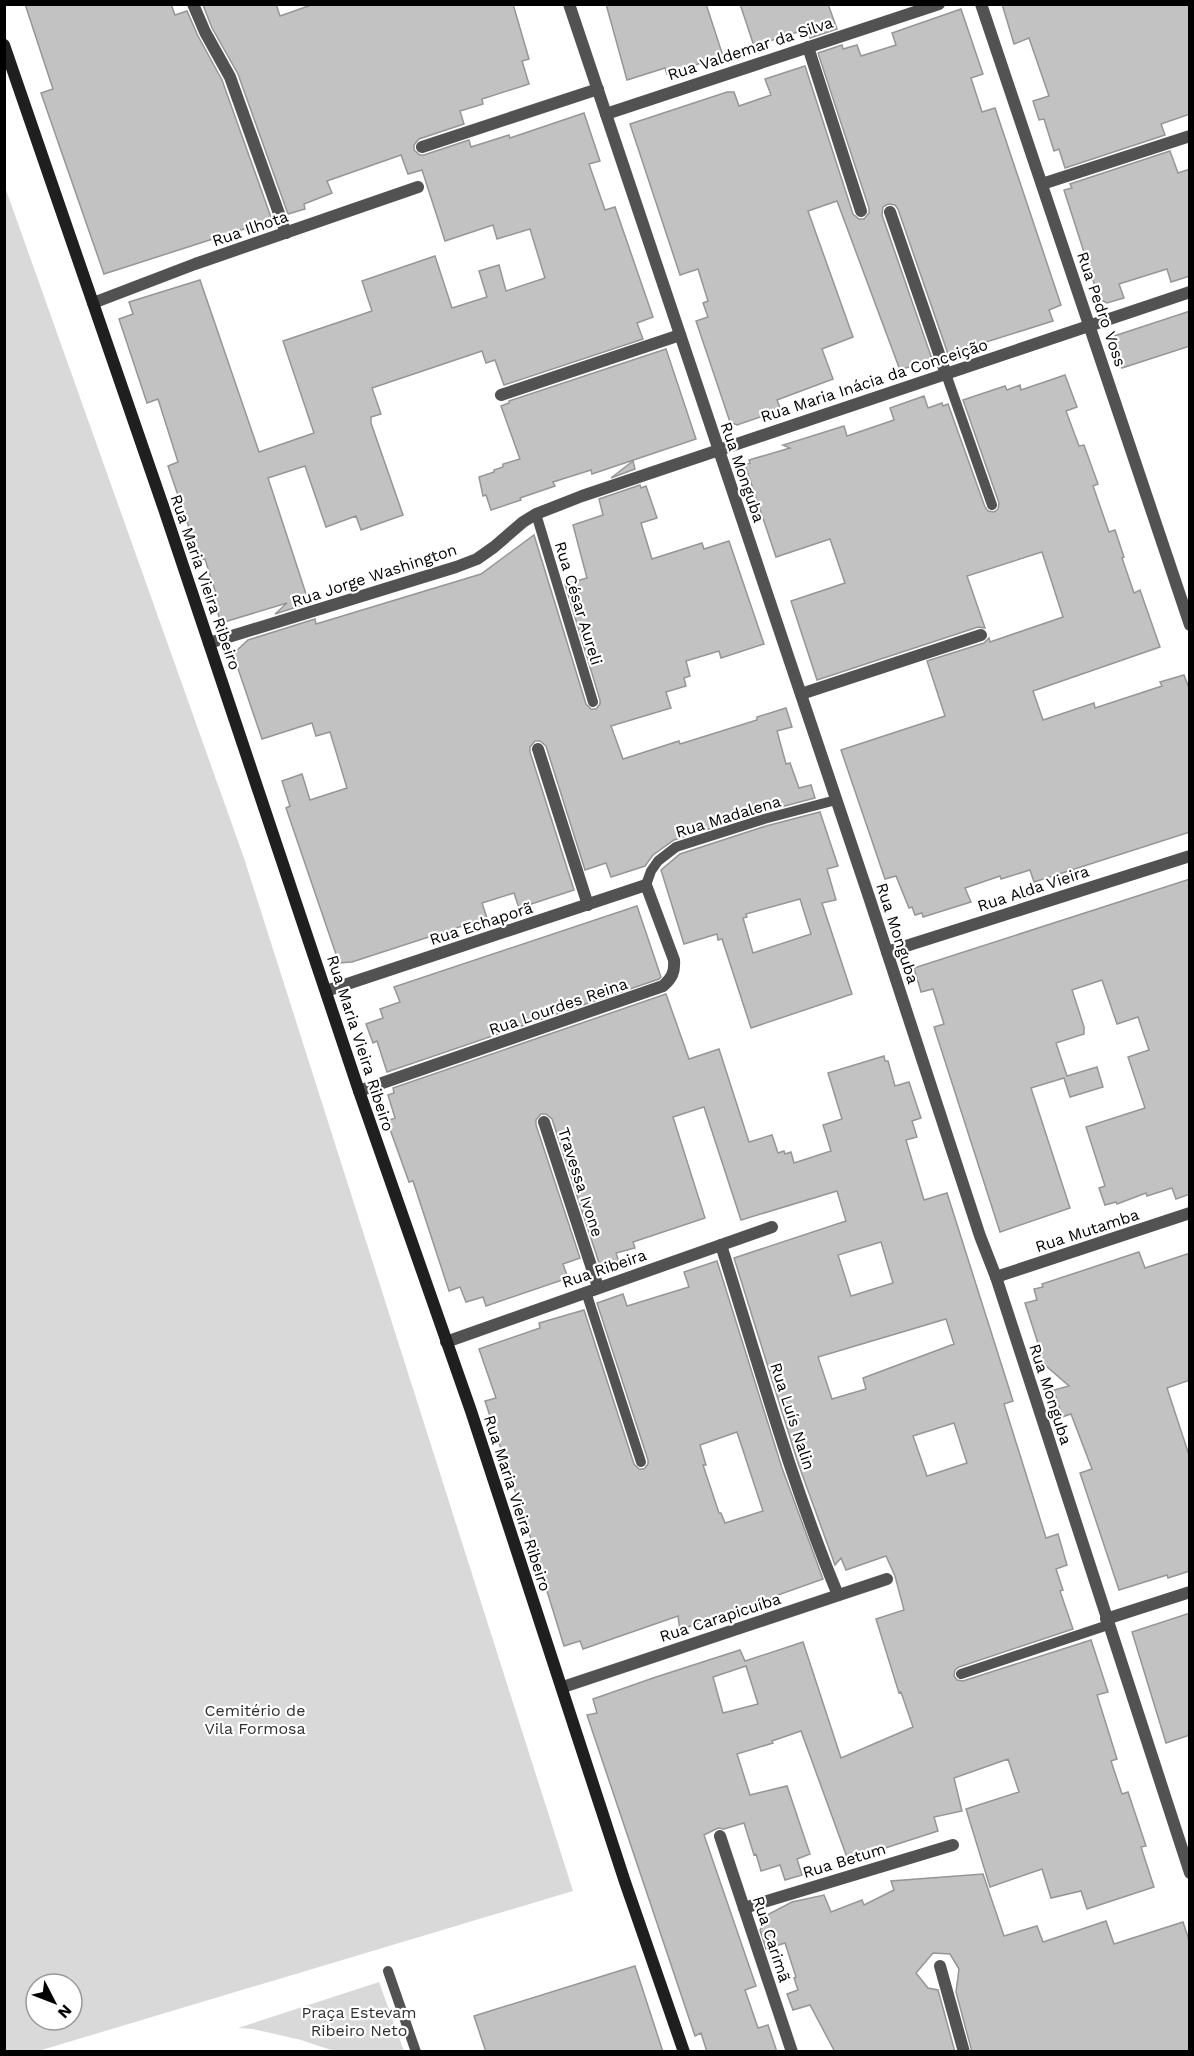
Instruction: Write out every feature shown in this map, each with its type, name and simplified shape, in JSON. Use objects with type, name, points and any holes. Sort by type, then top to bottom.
[{"type":"street","points":[[193,4],[230,77],[286,233]]},
{"type":"street","name":"Rua Monguba","points":[[569,4],[980,1236],[996,1277],[1107,1622],[1186,1849],[1190,1873]]},
{"type":"street","name":"Rua Valdemar da Silva","points":[[606,114],[939,4]]},
{"type":"street","name":"Rua Pedro Voss","points":[[981,4],[1190,625]]},
{"type":"street","name":"Rua Maria Vieira Ribeiro","points":[[4,45],[209,643],[359,1091],[447,1342],[684,2052]]},
{"type":"street","points":[[808,47],[861,211]]},
{"type":"street","points":[[422,147],[598,89]]},
{"type":"street","points":[[1042,184],[1190,136]]},
{"type":"street","name":"Rua Ilhota","points":[[93,303],[195,264],[418,188]]},
{"type":"street","points":[[890,212],[946,374]]},
{"type":"street","name":"Rua Maria Inácia da Conceição","points":[[536,514],[718,449],[1190,292]]},
{"type":"street","points":[[501,395],[680,335]]},
{"type":"street","name":"Rua Jorge Washington","points":[[209,643],[477,559],[536,514]]},
{"type":"street","points":[[801,694],[981,635]]},
{"type":"street","points":[[538,749],[588,905]]},
{"type":"street","name":"Rua Alda Vieira","points":[[887,952],[1190,856]]},
{"type":"street","name":"Rua Echaporã","points":[[326,991],[646,885]]},
{"type":"street","name":"Rua Lourdes Reina","points":[[359,1091],[663,986],[671,980],[675,970],[674,960],[646,885]]},
{"type":"street","name":"Travessa Ivone","points":[[544,1122],[592,1289]]},
{"type":"street","name":"Rua Mutamba","points":[[996,1277],[1190,1213]]},
{"type":"street","name":"Rua Ribeira","points":[[447,1342],[772,1227]]},
{"type":"street","name":"Rua Luís Nalin","points":[[721,1245],[786,1451],[822,1557],[838,1595]]},
{"type":"street","name":"Rua Carapicuíba","points":[[563,1687],[887,1579]]},
{"type":"street","points":[[1107,1622],[1190,1592]]},
{"type":"street","name":"Rua Carimã","points":[[720,1836],[792,2052]]},
{"type":"street","name":"Rua Betum","points":[[744,1908],[953,1845]]},
{"type":"street","points":[[940,1966],[964,2052]]},
{"type":"lane","points":[[946,374],[992,505]]},
{"type":"lane","name":"Rua César Aureli","points":[[536,514],[593,702]]},
{"type":"lane","name":"Rua Madalena","points":[[646,885],[658,861],[676,847],[764,819],[836,800]]},
{"type":"lane","points":[[592,1289],[641,1462]]},
{"type":"lane","points":[[961,1674],[1107,1622]]},
{"type":"lane","points":[[388,1971],[416,2052]]},
{"type":"green space","name":"Cemitério de Vila Formosa","points":[[5,187],[244,858],[573,1891],[35,2052],[4,2051]]},
{"type":"green space","name":"Praça Estevam Ribeiro Neto","points":[[379,1982],[404,2051],[334,2051],[301,2040],[253,2029],[238,2028]]},
{"type":"building","points":[[25,4],[171,4],[175,15],[187,11],[222,80],[272,220],[104,274],[41,93],[53,89]]},
{"type":"building","points":[[276,4],[280,16],[314,4],[513,4],[529,59],[522,61],[529,84],[482,99],[483,104],[460,111],[464,124],[419,139],[414,145],[414,150],[424,155],[469,140],[471,147],[509,135],[510,138],[584,113],[600,161],[589,164],[605,210],[615,207],[653,317],[637,323],[643,339],[504,385],[495,360],[486,363],[482,351],[372,388],[381,414],[371,417],[371,423],[403,515],[361,530],[356,516],[326,527],[305,466],[268,478],[309,603],[275,614],[287,603],[221,623],[213,598],[217,597],[205,559],[200,560],[168,466],[178,462],[158,399],[147,403],[119,319],[133,314],[129,302],[200,280],[259,452],[314,433],[283,341],[372,311],[362,281],[435,256],[452,308],[487,297],[479,271],[499,265],[506,291],[545,278],[530,229],[497,239],[493,225],[445,241],[422,170],[408,174],[401,155],[327,181],[332,193],[304,204],[305,209],[288,214],[238,74],[212,28],[203,5]]},
{"type":"building","points":[[606,4],[706,4],[723,56],[667,74],[665,68],[627,80]]},
{"type":"building","points":[[740,4],[828,4],[837,29],[810,38],[807,29],[754,46]]},
{"type":"building","points":[[1002,4],[1190,4],[1190,114],[1161,124],[1165,135],[1065,168],[1059,149],[1054,151],[1044,119],[1039,120],[1033,101],[1049,96],[1029,38],[1014,44]]},
{"type":"building","points":[[961,9],[983,74],[971,78],[982,112],[995,108],[1061,305],[1049,310],[1053,321],[948,354],[898,209],[895,205],[888,204],[883,207],[882,215],[932,359],[900,370],[837,201],[808,211],[853,337],[822,349],[833,379],[777,400],[781,410],[737,425],[730,422],[696,321],[708,317],[703,303],[708,301],[698,269],[680,275],[630,124],[727,92],[734,92],[739,106],[771,95],[765,79],[805,66],[853,214],[859,219],[864,219],[869,213],[869,208],[818,53],[842,45],[843,49],[857,45],[861,56],[896,45],[892,33]]},
{"type":"building","points":[[1170,151],[1178,173],[1190,169],[1190,276],[1171,282],[1167,269],[1119,284],[1124,298],[1107,303],[1099,299],[1064,190],[1072,188],[1070,184]]},
{"type":"building","points":[[1190,311],[1190,346],[1122,368],[1111,337]]},
{"type":"building","points":[[666,349],[696,439],[592,474],[591,470],[553,482],[555,486],[491,510],[486,495],[483,496],[479,477],[494,472],[503,467],[503,464],[520,459],[501,406],[509,401]]},
{"type":"building","points":[[1065,375],[1077,407],[1066,411],[1079,446],[1084,445],[1098,484],[1093,486],[1109,532],[1115,530],[1134,593],[1140,590],[1160,647],[1033,691],[1043,720],[1094,703],[1095,708],[1162,686],[1160,682],[1184,675],[1190,691],[1190,832],[1034,882],[1030,870],[1001,879],[1000,876],[965,888],[971,902],[923,917],[922,913],[915,915],[912,907],[909,908],[896,876],[885,879],[841,750],[945,716],[927,661],[984,643],[989,638],[990,642],[1063,617],[1042,552],[967,576],[985,628],[978,627],[817,680],[791,601],[845,583],[830,539],[776,557],[745,465],[750,463],[749,460],[790,448],[783,445],[844,426],[847,436],[894,420],[890,408],[924,396],[928,408],[942,403],[943,406],[948,404],[985,507],[988,511],[994,512],[998,509],[999,503],[963,400],[1005,386],[1007,390],[1020,385],[1021,390]]},
{"type":"building","points":[[633,461],[635,469],[611,478]]},
{"type":"building","points":[[640,485],[641,488],[646,486],[657,518],[641,523],[652,559],[702,543],[704,549],[729,541],[764,644],[721,658],[719,651],[686,661],[690,676],[684,678],[686,686],[666,692],[671,708],[611,726],[623,759],[757,720],[757,717],[786,708],[792,727],[777,731],[786,764],[790,763],[799,788],[811,785],[815,798],[674,840],[653,855],[645,866],[611,877],[606,863],[585,870],[546,746],[540,741],[535,741],[530,747],[530,752],[574,890],[519,908],[514,893],[482,903],[487,918],[352,962],[339,963],[286,808],[290,806],[282,781],[302,774],[310,800],[347,788],[330,732],[316,736],[312,723],[262,739],[233,654],[248,640],[315,619],[316,624],[481,574],[534,535],[586,704],[591,709],[596,709],[600,700],[565,584],[587,578],[573,525],[603,515],[599,499]]},
{"type":"building","points":[[820,812],[838,866],[827,869],[836,900],[822,903],[852,994],[751,1028],[722,939],[718,940],[717,934],[684,944],[661,870],[680,854],[766,826]],"holes":[[[800,899],[811,934],[753,953],[743,918],[747,917],[746,914]]]},
{"type":"building","points":[[1190,879],[1190,1194],[1176,1199],[1172,1188],[1147,1196],[1146,1193],[1117,1204],[1116,1202],[1105,1205],[1099,1188],[1105,1186],[1086,1127],[1145,1108],[1128,1057],[1149,1050],[1138,1017],[1117,1024],[1102,980],[1072,990],[1084,1027],[1084,1034],[1056,1043],[1067,1076],[1097,1067],[1103,1087],[1070,1097],[1064,1078],[1031,1088],[1070,1208],[1000,1232],[934,1027],[944,1024],[933,989],[921,992],[914,968]]},
{"type":"building","points":[[637,906],[661,977],[659,979],[387,1072],[377,1041],[373,1043],[366,1024],[383,1018],[380,1009],[400,1002],[394,987]]},
{"type":"building","points":[[666,994],[689,1059],[719,1049],[749,1142],[772,1135],[778,1153],[791,1152],[794,1163],[831,1151],[823,1125],[842,1119],[828,1073],[884,1056],[885,1061],[888,1061],[895,1086],[909,1082],[921,1118],[912,1121],[917,1137],[906,1140],[924,1200],[947,1193],[1013,1401],[1004,1404],[1046,1538],[1058,1534],[1067,1565],[1056,1569],[1063,1590],[1060,1591],[1073,1629],[959,1667],[955,1670],[954,1676],[957,1680],[963,1681],[1091,1640],[1108,1692],[1097,1695],[1117,1759],[1111,1761],[1122,1794],[1128,1792],[1146,1846],[1141,1847],[1154,1887],[1087,1909],[1081,1891],[1051,1898],[1042,1869],[990,1887],[966,1809],[1019,1792],[1008,1759],[954,1778],[962,1811],[934,1817],[938,1831],[848,1860],[801,1731],[772,1741],[773,1743],[737,1754],[750,1795],[787,1786],[810,1854],[797,1859],[802,1875],[785,1880],[780,1865],[761,1871],[744,1823],[724,1829],[718,1828],[704,1835],[756,1986],[745,1990],[758,2028],[768,2025],[777,2052],[707,2052],[701,2033],[695,2036],[587,1715],[597,1713],[593,1699],[656,1677],[740,1650],[745,1661],[803,1642],[841,1758],[913,1727],[901,1692],[899,1693],[876,1619],[904,1610],[895,1576],[886,1556],[846,1570],[841,1558],[835,1565],[798,1463],[734,1258],[846,1221],[837,1191],[741,1220],[704,1107],[673,1117],[705,1218],[633,1242],[635,1248],[616,1253],[619,1262],[601,1269],[552,1119],[546,1114],[541,1114],[536,1120],[536,1125],[580,1258],[563,1264],[568,1278],[486,1306],[483,1297],[466,1302],[460,1287],[449,1291],[413,1181],[409,1182],[387,1121],[395,1118],[388,1095],[394,1093],[393,1088]],"holes":[[[881,1242],[893,1283],[851,1296],[838,1255]],[[946,1319],[954,1344],[863,1378],[866,1389],[832,1399],[818,1357]],[[954,1423],[967,1463],[927,1476],[913,1436]],[[746,1666],[758,1704],[723,1713],[713,1677]]]},
{"type":"building","points":[[1139,1252],[1145,1268],[1190,1253],[1190,1380],[1167,1388],[1190,1458],[1190,1571],[1168,1578],[1167,1575],[1119,1590],[1080,1473],[1092,1469],[1071,1414],[1062,1417],[1054,1390],[1069,1386],[1045,1365],[1025,1303],[1037,1300],[1034,1289],[1043,1287],[1042,1284]]},
{"type":"building","points":[[717,1261],[782,1468],[823,1579],[680,1630],[678,1616],[583,1649],[580,1641],[564,1646],[485,1401],[496,1398],[479,1349],[540,1328],[539,1323],[584,1310],[634,1464],[639,1469],[644,1469],[648,1460],[597,1303],[623,1294],[627,1306],[689,1287],[684,1272]],"holes":[[[737,1432],[763,1511],[725,1523],[719,1513],[703,1465],[706,1465],[700,1445]]]},
{"type":"building","points":[[1190,1613],[1190,1735],[1166,1743],[1132,1632]]},
{"type":"building","points":[[983,1874],[1004,1936],[1037,1926],[1043,1942],[1106,1921],[1114,1944],[1183,1922],[1190,1943],[1190,2052],[972,2052],[956,1992],[959,1969],[950,1954],[933,1953],[916,1973],[928,1988],[938,1990],[955,2052],[835,2052],[810,2005],[793,2010],[787,1994],[798,1990],[794,1978],[796,1977],[785,1943],[766,1949],[760,1930],[767,1915],[792,1902],[824,1895],[831,1912],[862,1900],[864,1905],[894,1890],[891,1881]]},
{"type":"building","points":[[635,1966],[663,2052],[486,2052],[474,2016]]}]
